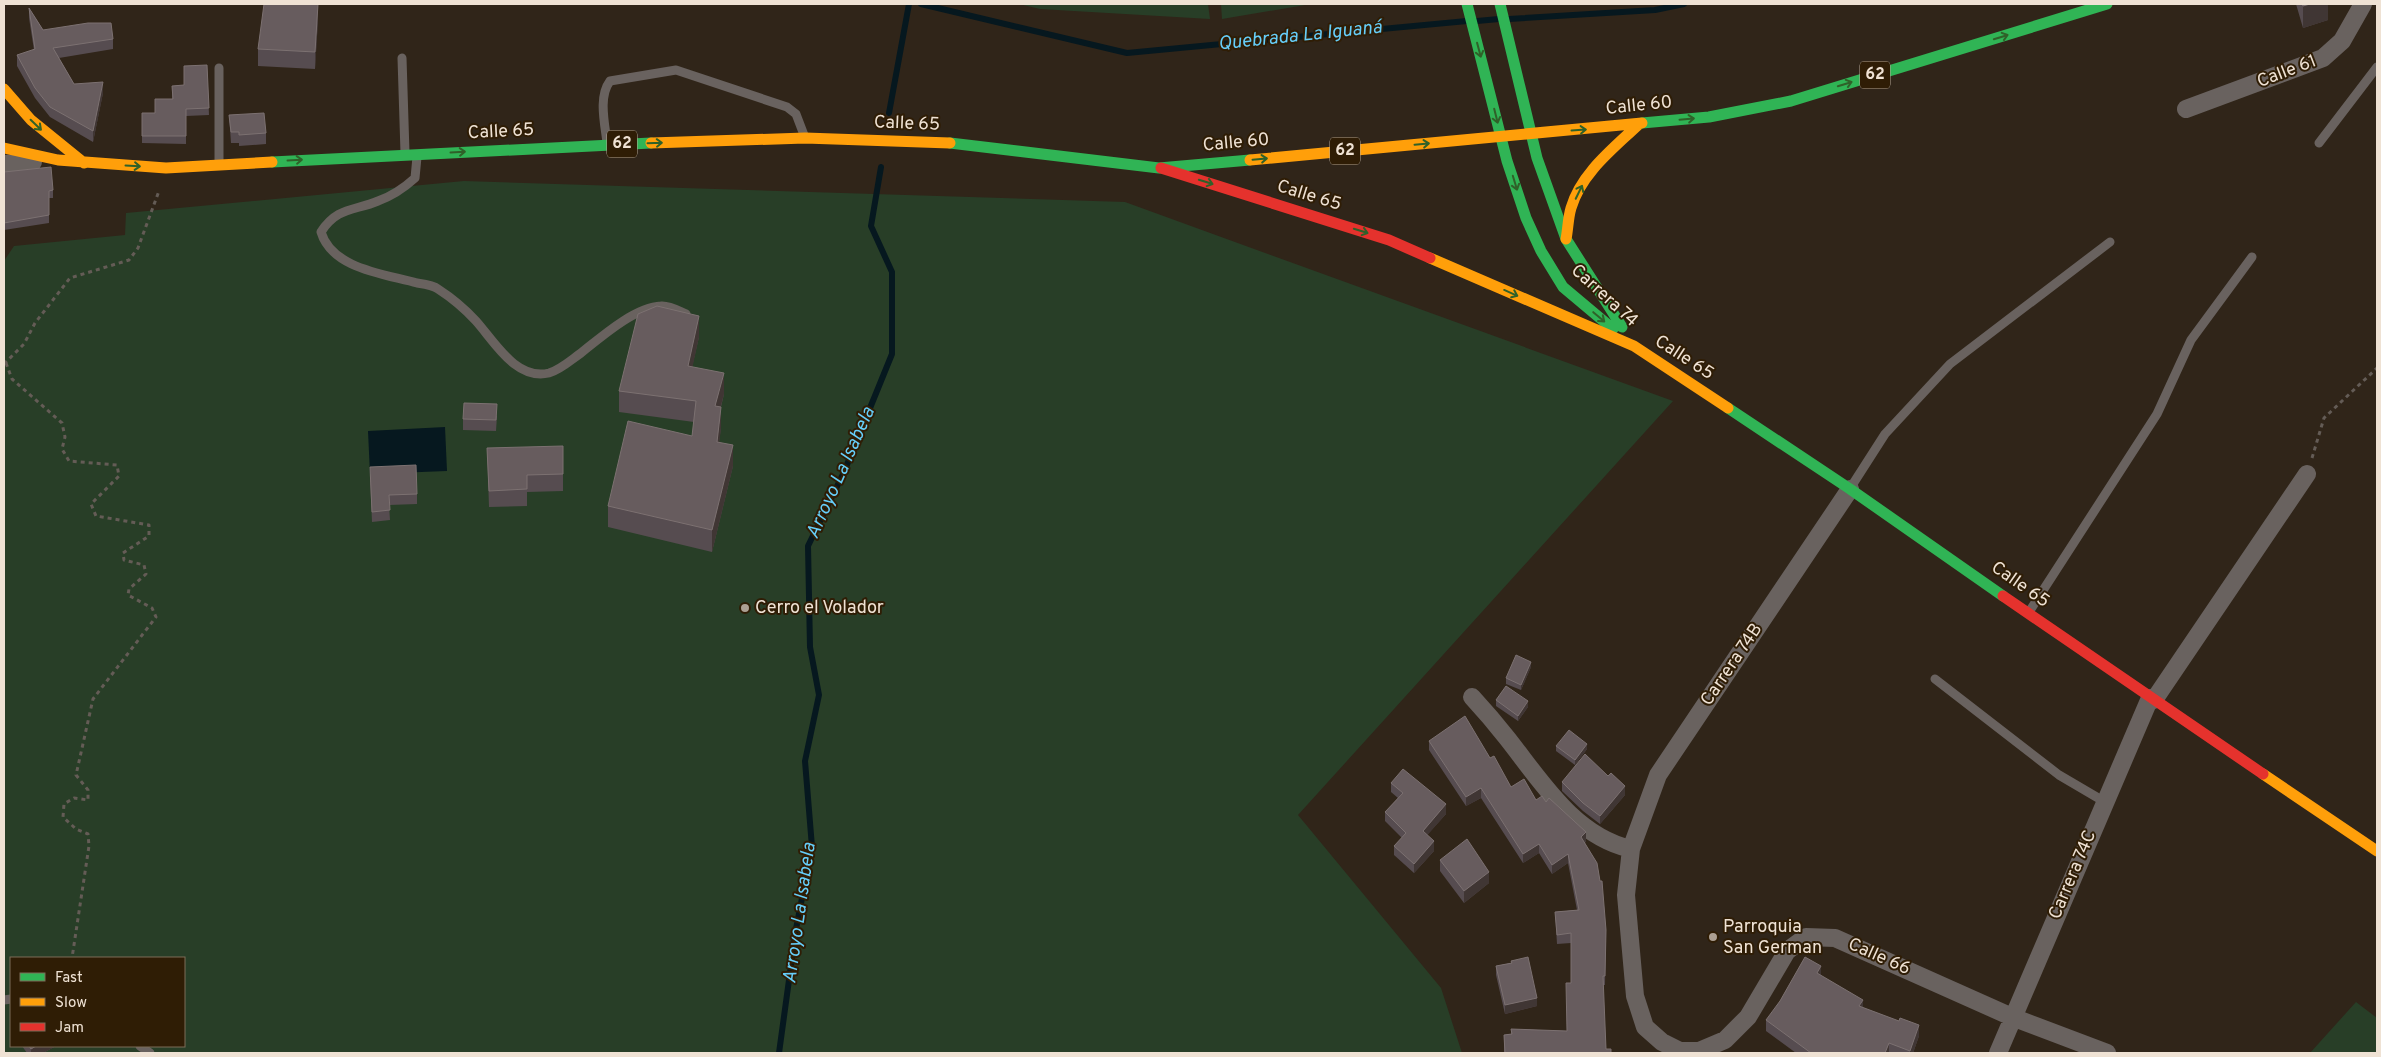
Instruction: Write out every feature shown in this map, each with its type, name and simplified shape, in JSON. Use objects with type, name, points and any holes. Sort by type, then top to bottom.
[{"type":"main road","name":"Carrera 74","points":[[1467,4],[1501,136],[1526,218],[1540,251],[1563,287],[1634,346]]},
{"type":"main road","name":"Carrera 74","points":[[1500,4],[1537,158],[1566,239],[1634,346]]},
{"type":"main road","name":"Calle 60","points":[[1160,168],[1709,117],[1791,101],[2108,4]]},
{"type":"main road","points":[[4,89],[16,106],[48,137],[84,163]]},
{"type":"main road","points":[[1566,239],[1572,207],[1582,185],[1597,165],[1638,124]]},
{"type":"main road","name":"Calle 65","points":[[58,160],[166,168],[411,154],[805,138],[954,143],[1160,168],[1389,240],[1634,346],[1850,489],[2152,699],[2377,851]]},
{"type":"main road","name":"62","points":[[4,148],[58,160]]},
{"type":"street","name":"Calle 61","points":[[2186,109],[2323,58],[2342,41],[2363,4]]},
{"type":"street","points":[[4,164],[58,160]]},
{"type":"street","name":"Carrera 74C","points":[[1998,1053],[2105,802],[2152,699],[2307,474]]},
{"type":"street","name":"Carrera 74B","points":[[1662,1042],[1645,1027],[1635,996],[1626,895],[1631,850],[1658,775],[1850,489]]},
{"type":"street","points":[[1472,697],[1561,806],[1604,839],[1631,850]]},
{"type":"street","name":"Calle 66","points":[[1662,1042],[1680,1051],[1700,1051],[1725,1040],[1748,1018],[1786,951],[1806,937],[1835,938],[2012,1017],[2107,1053]]},
{"type":"lane","points":[[402,58],[415,178],[402,189],[378,202],[344,211],[329,219],[321,232],[324,242],[338,256],[361,268],[436,287],[475,320],[521,369],[535,374],[550,373],[567,363],[603,335],[646,309],[663,305],[693,316]]},
{"type":"lane","points":[[2319,143],[2377,67]]},
{"type":"lane","points":[[219,68],[219,165]]},
{"type":"lane","points":[[607,145],[604,97],[605,87],[610,81],[676,70],[787,107],[796,114],[805,138]]},
{"type":"lane","points":[[1850,489],[1885,434],[1950,364],[2110,242]]},
{"type":"lane","points":[[2029,613],[2157,414],[2191,340],[2252,257]]},
{"type":"lane","points":[[1935,680],[2059,776],[2105,802]]},
{"type":"path","points":[[72,957],[89,846],[88,834],[76,829],[63,817],[64,804],[74,798],[88,800],[88,790],[76,775],[93,699],[156,617],[152,608],[128,596],[129,589],[146,574],[144,565],[124,560],[123,553],[149,536],[148,526],[96,516],[91,504],[119,476],[117,465],[69,461],[62,449],[65,437],[62,423],[12,379],[5,364],[24,344],[36,324],[70,278],[129,260],[138,248],[166,168]]},
{"type":"path","points":[[2307,474],[2324,418],[2377,368]]},
{"type":"green space","points":[[1019,4],[1208,4],[1210,19],[1040,9]]},
{"type":"green space","points":[[1221,4],[1311,4],[1222,19]]},
{"type":"green space","name":"Cerro el Volador","points":[[464,181],[1125,202],[1673,401],[1298,815],[1441,988],[1462,1053],[4,1053],[4,261],[14,246],[125,235],[126,213]]},
{"type":"green space","points":[[2356,1002],[2377,1018],[2377,1053],[2310,1053]]},
{"type":"water","points":[[445,427],[447,471],[370,474],[368,431]]},
{"type":"building","points":[[264,4],[318,4],[315,52],[258,49]]},
{"type":"building","points":[[29,8],[43,30],[88,23],[111,23],[113,39],[53,48],[74,84],[103,82],[93,131],[50,107],[35,88],[17,55],[35,49]]},
{"type":"building","points":[[207,65],[209,108],[186,109],[186,136],[142,136],[142,113],[155,113],[155,99],[173,99],[172,86],[184,85],[184,66]]},
{"type":"building","points":[[264,113],[266,133],[239,135],[239,132],[231,132],[229,115]]},
{"type":"building","points":[[51,167],[53,190],[49,191],[49,215],[4,223],[4,172]]},
{"type":"building","points":[[657,306],[699,316],[688,366],[724,373],[715,406],[721,407],[717,442],[733,445],[712,530],[608,506],[628,421],[692,436],[696,401],[619,391],[638,314]]},
{"type":"building","points":[[464,403],[497,404],[496,420],[463,419]]},
{"type":"building","points":[[563,446],[563,474],[527,475],[527,489],[489,491],[487,448]]},
{"type":"building","points":[[416,465],[417,494],[389,495],[390,510],[372,512],[370,467]]},
{"type":"building","points":[[1516,655],[1531,662],[1521,685],[1506,678]]},
{"type":"building","points":[[1506,686],[1528,701],[1518,716],[1496,700]]},
{"type":"building","points":[[1465,716],[1490,758],[1494,756],[1511,787],[1524,779],[1536,800],[1542,796],[1546,802],[1549,798],[1586,832],[1581,837],[1597,863],[1600,881],[1602,881],[1606,930],[1605,976],[1603,976],[1606,1049],[1611,1049],[1611,1053],[1505,1053],[1504,1035],[1512,1034],[1511,1029],[1567,1031],[1566,983],[1571,983],[1571,933],[1557,935],[1555,912],[1579,910],[1568,854],[1552,865],[1539,844],[1523,854],[1481,788],[1466,797],[1429,741]]},
{"type":"building","points":[[1569,730],[1587,744],[1575,760],[1556,746]]},
{"type":"building","points":[[1585,754],[1608,776],[1611,773],[1625,786],[1600,816],[1583,803],[1562,782]]},
{"type":"building","points":[[1403,769],[1446,804],[1423,831],[1434,841],[1414,864],[1394,846],[1406,833],[1385,812],[1403,793],[1391,783]]},
{"type":"building","points":[[1467,839],[1489,872],[1464,891],[1440,860]]},
{"type":"building","points":[[1528,957],[1537,998],[1505,1005],[1496,966]]},
{"type":"building","points":[[1805,957],[1821,966],[1817,973],[1863,1000],[1859,1006],[1899,1021],[1900,1018],[1919,1025],[1910,1051],[1889,1043],[1885,1053],[1811,1053],[1766,1020],[1780,1001]]},
{"type":"waterway","name":"Arroyo La Isabela","points":[[889,113],[909,4]]},
{"type":"waterway","name":"Quebrada La Iguaná","points":[[921,4],[1127,53],[1467,21]]},
{"type":"waterway","name":"Quebrada La Iguaná","points":[[1509,19],[1655,10],[1684,4]]},
{"type":"waterway","name":"Quebrada La Iguaná","points":[[1477,21],[1499,19]]},
{"type":"waterway","name":"Arroyo La Isabela","points":[[779,1053],[796,929],[812,847],[805,761],[819,695],[810,647],[808,546],[844,472],[892,354],[892,272],[871,226],[881,167]]},
{"type":"traffic: fast","points":[[1467,4],[1507,161],[1526,218],[1541,251],[1563,287],[1613,329]]},
{"type":"traffic: fast","points":[[1500,4],[1537,158],[1566,239],[1622,327]]},
{"type":"traffic: fast","points":[[1642,123],[1709,117],[1791,101],[2107,4]]},
{"type":"traffic: fast","points":[[272,162],[651,143]]},
{"type":"traffic: fast","points":[[950,143],[1159,168],[1250,160]]},
{"type":"traffic: fast","points":[[1728,408],[1850,489],[2003,596]]},
{"type":"traffic: slow","points":[[4,89],[31,120],[84,163]]},
{"type":"traffic: slow","points":[[1250,160],[1642,123]]},
{"type":"traffic: slow","points":[[1566,239],[1571,208],[1582,183],[1599,162],[1639,124]]},
{"type":"traffic: slow","points":[[651,143],[805,138],[950,143]]},
{"type":"traffic: slow","points":[[4,148],[58,160],[166,168],[272,162]]},
{"type":"traffic: slow","points":[[1430,258],[1634,346],[1728,408]]},
{"type":"traffic: slow","points":[[2263,774],[2377,851]]},
{"type":"traffic: jam","points":[[1161,168],[1389,240],[1430,258]]},
{"type":"traffic: jam","points":[[2003,596],[2263,774]]},
{"type":"place","name":"Cerro el Volador","points":[[745,608]]},
{"type":"place","name":"Parroquia San German","points":[[1713,937]]}]
